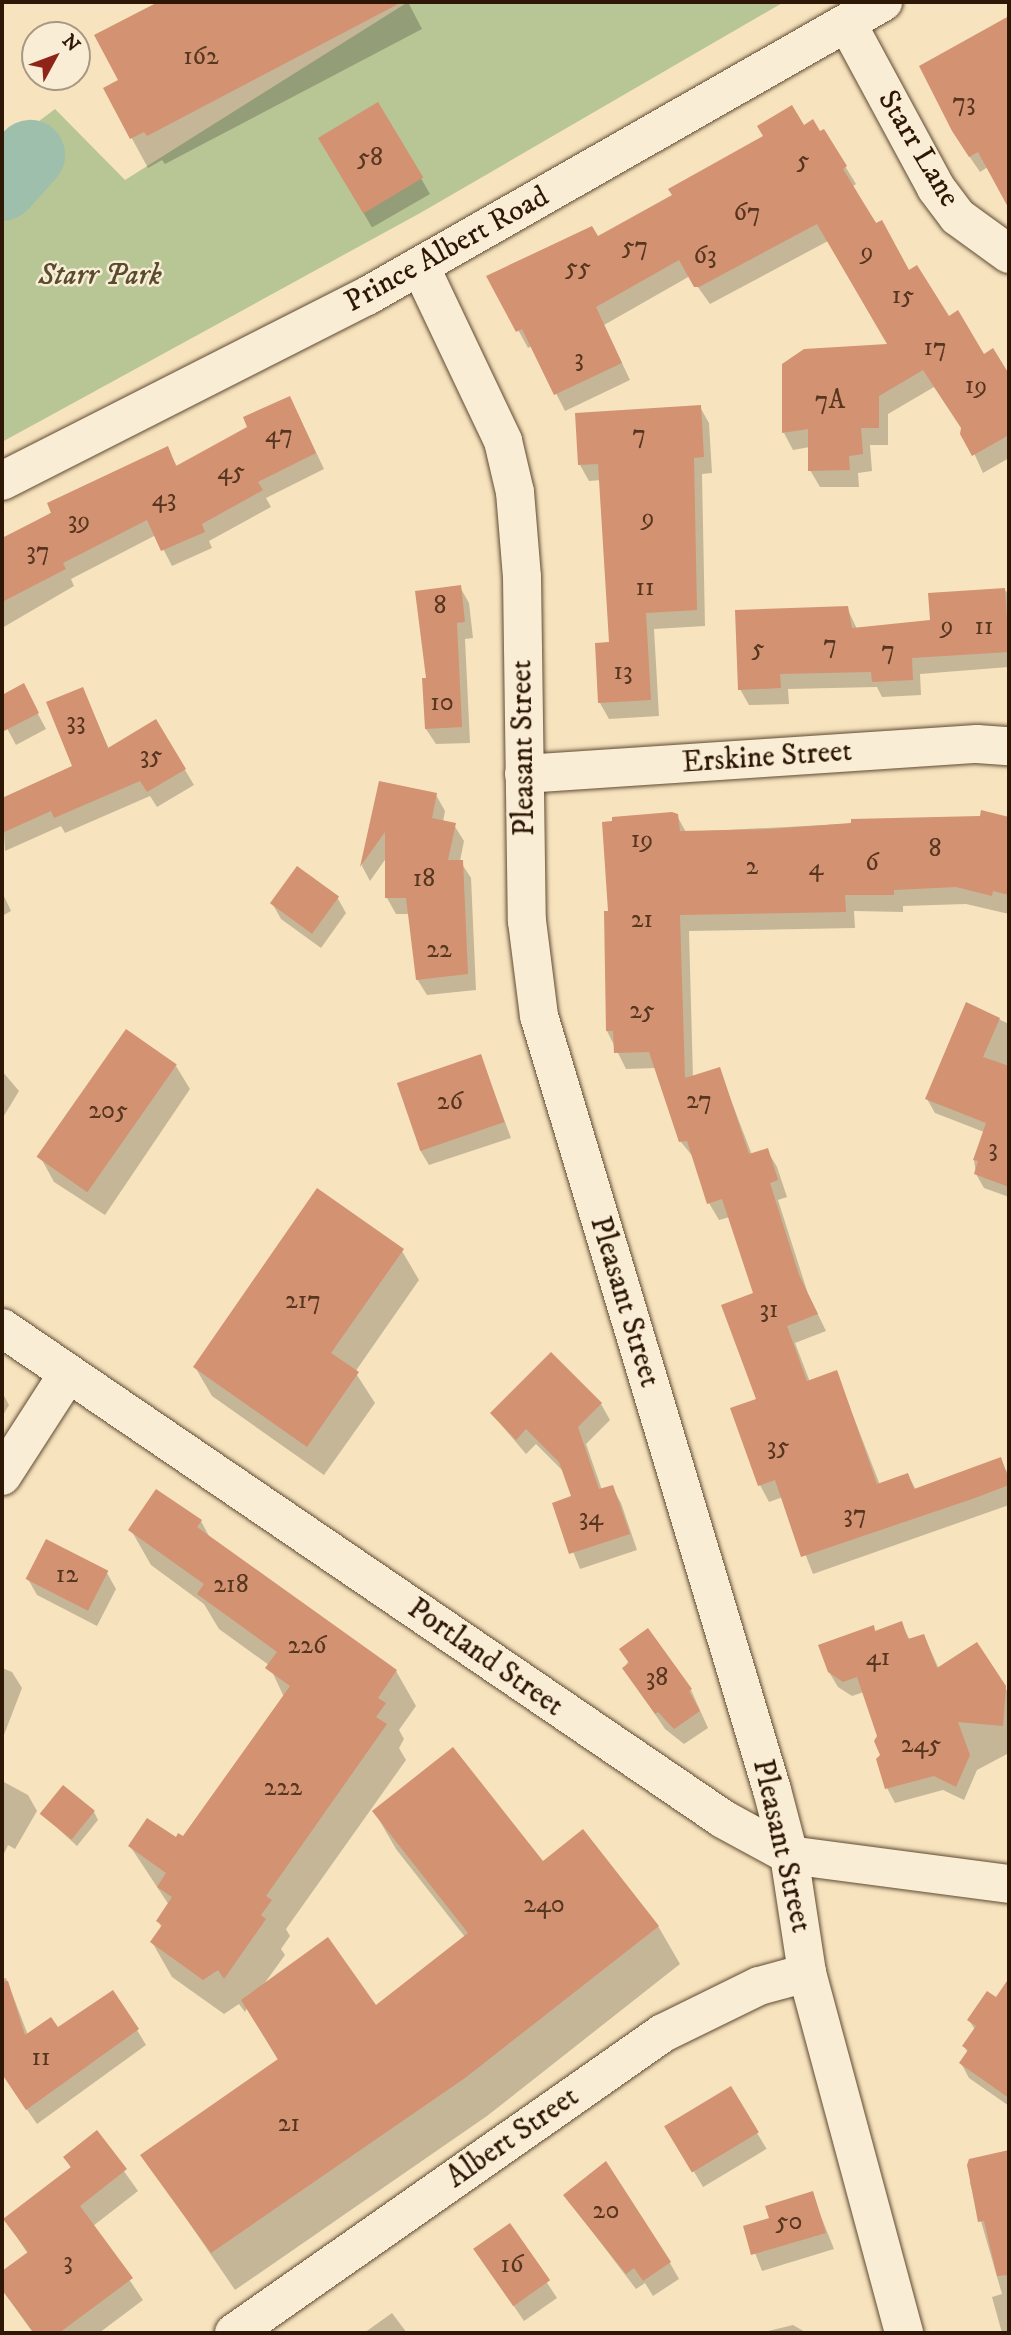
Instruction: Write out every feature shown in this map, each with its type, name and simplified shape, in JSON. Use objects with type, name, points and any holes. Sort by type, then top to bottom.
[{"type":"main road","name":"Prince Albert Road","points":[[2,481],[218,375],[420,266],[848,25],[883,2]]},
{"type":"main road","name":"Starr Lane","points":[[848,25],[936,188],[958,217],[1009,254]]},
{"type":"main road","name":"Pleasant Street","points":[[420,266],[503,441],[515,492],[522,577],[527,920],[539,1016],[789,1855],[807,1973],[904,2333]]},
{"type":"main road","name":"Erskine Street","points":[[524,774],[1009,746]]},
{"type":"main road","name":"Portland Street","points":[[2,1328],[689,1799],[789,1855],[1009,1884]]},
{"type":"main road","points":[[2,1476],[67,1375]]},
{"type":"main road","name":"Albert Street","points":[[234,2333],[663,2033],[760,1986],[807,1973]]},
{"type":"green space","name":"Starr Park","points":[[408,2],[784,2],[422,212],[2,442],[2,149],[55,109],[125,180]]},
{"type":"building","points":[[158,2],[402,2],[147,136],[144,132],[130,139],[103,88],[118,80],[94,35]]},
{"type":"building","points":[[1009,16],[1009,209],[978,152],[969,157],[952,131],[919,66]]},
{"type":"building","points":[[378,102],[423,177],[363,213],[318,138]]},
{"type":"building","points":[[792,105],[804,125],[813,119],[820,131],[824,129],[847,166],[843,169],[876,223],[882,220],[909,270],[917,265],[949,316],[958,310],[984,354],[993,348],[1009,374],[1009,435],[972,456],[960,434],[961,428],[923,370],[879,396],[879,428],[861,428],[863,454],[849,456],[850,470],[808,471],[808,429],[782,433],[782,364],[804,349],[887,344],[817,224],[699,287],[694,287],[679,260],[596,307],[622,363],[554,395],[522,329],[516,332],[486,276],[592,226],[598,236],[672,195],[668,189],[763,136],[757,126]]},
{"type":"building","points":[[290,396],[316,453],[258,482],[263,490],[202,524],[205,532],[161,551],[147,520],[63,563],[66,569],[2,602],[2,538],[51,513],[47,503],[168,446],[176,466],[247,427],[243,417]]},
{"type":"building","points":[[701,405],[704,457],[694,458],[697,610],[646,613],[651,700],[598,703],[595,643],[609,642],[598,464],[578,465],[575,413]]},
{"type":"building","points":[[461,585],[465,622],[457,623],[462,727],[425,729],[422,678],[426,678],[415,591]]},
{"type":"building","points":[[1005,588],[1009,652],[912,658],[913,680],[872,682],[871,672],[780,674],[781,688],[738,690],[735,610],[848,606],[852,628],[930,620],[928,593]]},
{"type":"building","points":[[24,683],[39,713],[2,732],[2,695]]},
{"type":"building","points":[[83,687],[108,748],[156,719],[186,769],[147,792],[140,781],[54,818],[51,811],[2,833],[2,798],[72,766],[46,702]]},
{"type":"building","points":[[379,781],[437,793],[432,818],[456,823],[448,860],[463,860],[468,974],[416,980],[406,898],[385,898],[385,832],[360,867]]},
{"type":"building","points":[[981,810],[1009,817],[1009,895],[993,891],[992,896],[956,887],[894,890],[894,895],[845,895],[846,912],[680,915],[685,1078],[720,1067],[749,1154],[768,1148],[778,1180],[770,1183],[799,1275],[818,1314],[787,1326],[807,1381],[837,1370],[877,1484],[908,1473],[914,1489],[1001,1457],[1009,1480],[1009,1485],[975,1498],[801,1557],[775,1480],[758,1486],[730,1408],[756,1399],[721,1305],[753,1293],[722,1199],[707,1204],[687,1141],[679,1142],[649,1052],[614,1053],[613,1031],[606,1031],[604,911],[608,911],[602,822],[612,821],[612,817],[672,812],[678,814],[680,831],[770,829],[851,823],[851,819],[980,816]]},
{"type":"building","points":[[297,866],[339,897],[312,934],[270,903]]},
{"type":"building","points":[[966,1002],[1000,1018],[983,1057],[1009,1066],[1009,1187],[974,1174],[978,1161],[973,1160],[986,1123],[925,1099]]},
{"type":"building","points":[[126,1029],[177,1065],[87,1192],[37,1157]]},
{"type":"building","points":[[481,1054],[504,1122],[420,1151],[397,1083]]},
{"type":"building","points":[[317,1188],[404,1249],[331,1353],[359,1372],[307,1447],[193,1367]]},
{"type":"building","points":[[551,1352],[602,1403],[578,1427],[599,1489],[613,1485],[630,1534],[569,1554],[552,1503],[571,1496],[559,1462],[526,1429],[516,1440],[490,1413]]},
{"type":"building","points":[[156,1489],[202,1520],[197,1527],[397,1670],[378,1698],[386,1703],[376,1717],[387,1724],[266,1896],[272,1900],[261,1915],[266,1919],[224,1979],[218,1970],[203,1980],[150,1942],[162,1925],[156,1921],[172,1897],[157,1887],[166,1873],[128,1846],[147,1818],[176,1837],[178,1833],[183,1836],[290,1686],[265,1668],[277,1652],[197,1594],[204,1584],[128,1530]]},
{"type":"building","points":[[46,1539],[108,1571],[88,1611],[26,1579]]},
{"type":"building","points":[[902,1621],[908,1639],[924,1634],[937,1668],[977,1642],[1006,1686],[1003,1726],[958,1722],[970,1755],[956,1787],[934,1776],[885,1789],[876,1759],[880,1755],[874,1741],[877,1736],[857,1677],[843,1682],[828,1672],[818,1645],[874,1625],[875,1631]]},
{"type":"building","points":[[648,1628],[692,1689],[689,1691],[700,1711],[674,1729],[658,1712],[655,1714],[622,1668],[629,1663],[619,1649]]},
{"type":"building","points":[[453,1747],[543,1861],[583,1829],[659,1926],[465,2078],[211,2253],[140,2155],[278,2059],[241,2000],[328,1937],[376,2005],[468,1933],[372,1811]]},
{"type":"building","points":[[63,1785],[95,1811],[72,1840],[40,1814]]},
{"type":"building","points":[[1009,1978],[1009,2098],[959,2063],[968,2050],[962,2046],[976,2026],[967,2020],[987,1991],[996,1997]]},
{"type":"building","points":[[8,1981],[25,2035],[51,2017],[58,2027],[113,1990],[139,2029],[26,2110],[2,2074],[2,1982]]},
{"type":"building","points":[[731,2086],[759,2132],[692,2172],[664,2126]]},
{"type":"building","points":[[97,2130],[127,2169],[80,2206],[133,2278],[59,2333],[34,2333],[2,2290],[2,2271],[28,2252],[3,2219],[71,2167],[63,2157]]},
{"type":"building","points":[[1009,2150],[1009,2275],[997,2276],[984,2221],[978,2222],[967,2165],[969,2159]]},
{"type":"building","points":[[606,2161],[671,2262],[643,2281],[634,2268],[626,2274],[563,2195]]},
{"type":"building","points":[[813,2191],[826,2233],[751,2255],[743,2226],[769,2218],[765,2206]]},
{"type":"building","points":[[510,2223],[550,2280],[513,2306],[473,2249]]},
{"type":"waterway","points":[[2,186],[30,155]]}]
